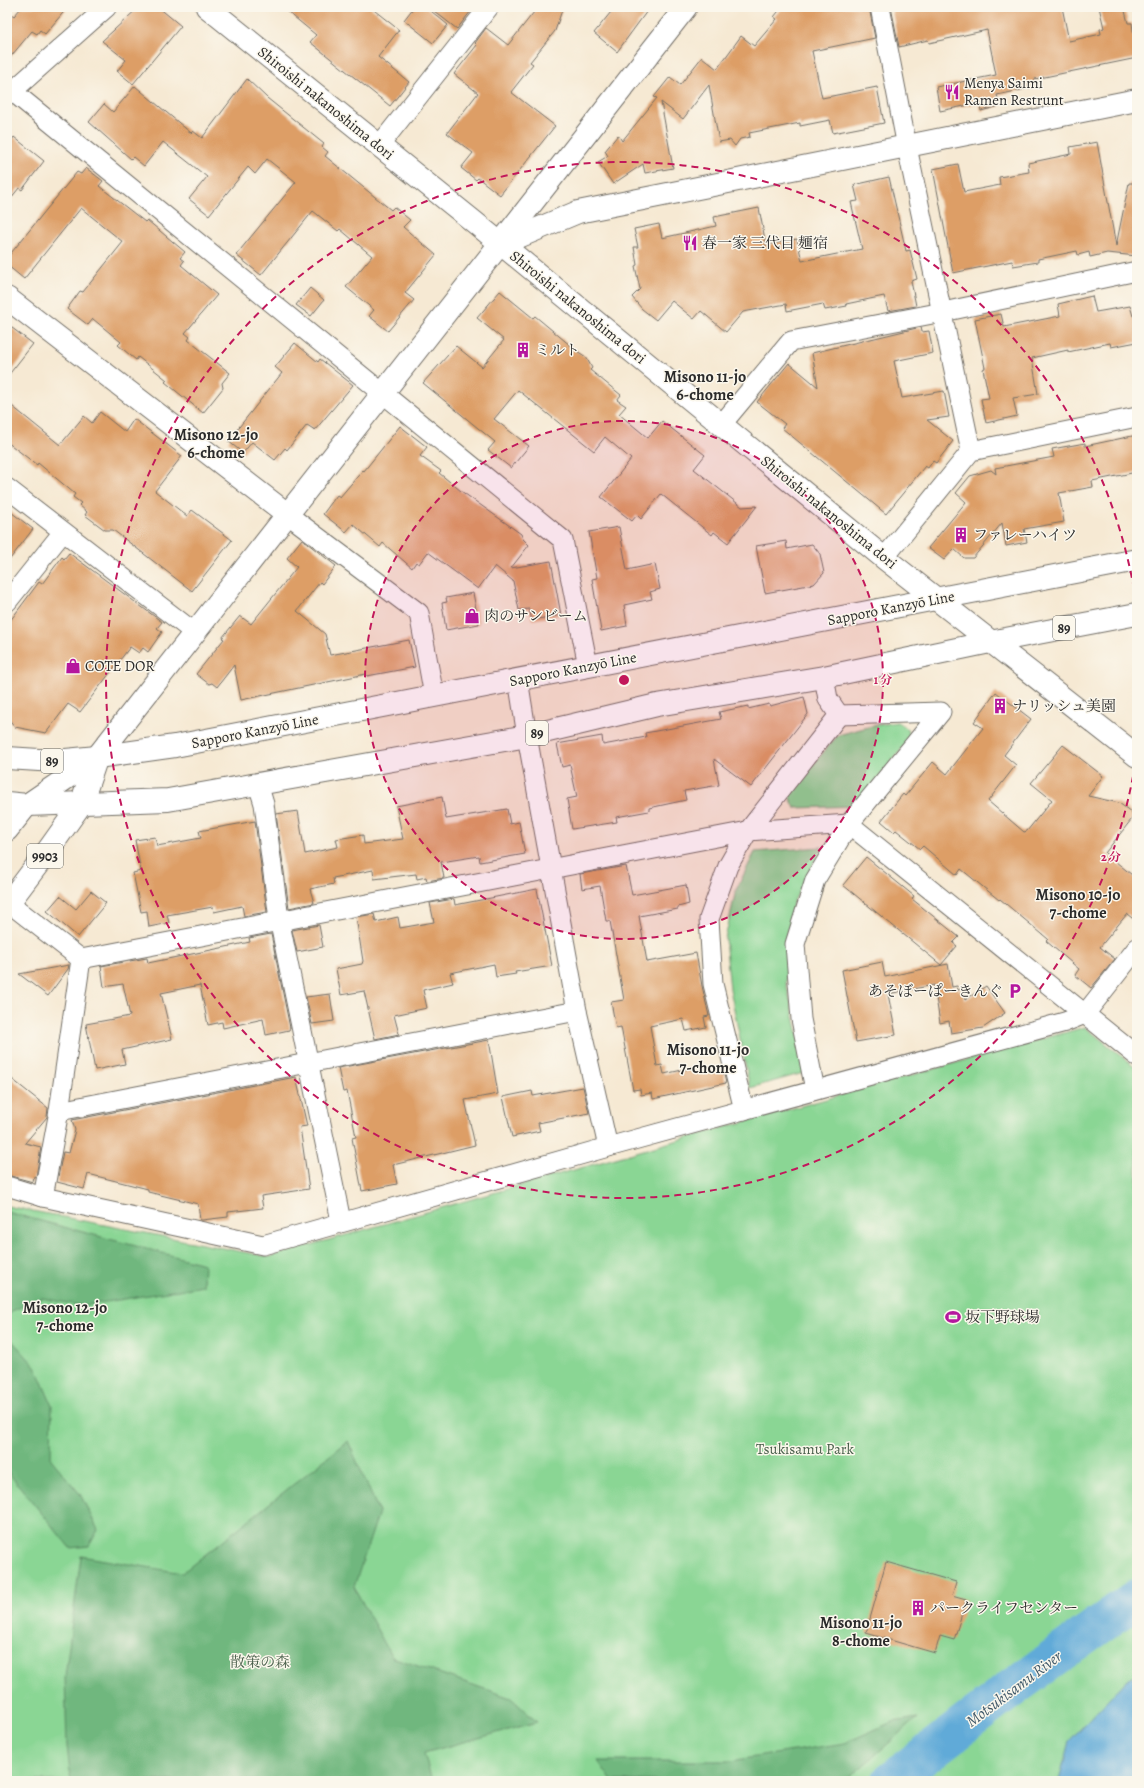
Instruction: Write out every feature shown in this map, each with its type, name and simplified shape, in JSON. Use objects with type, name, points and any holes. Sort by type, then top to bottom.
[{"type":"street","points":[[107,7],[9,91],[563,540],[588,666]]},
{"type":"street","name":"Shiroishi nakanoshima dori","points":[[207,7],[501,244],[884,558],[1137,756]]},
{"type":"street","points":[[379,146],[489,7]]},
{"type":"street","points":[[7,830],[17,804],[97,757],[686,7]]},
{"type":"street","points":[[880,7],[907,147],[971,451]]},
{"type":"street","points":[[501,244],[578,212],[1137,100]]},
{"type":"street","points":[[722,424],[791,341],[942,312],[1137,271]]},
{"type":"street","points":[[7,298],[287,514],[419,613],[434,696]]},
{"type":"street","points":[[884,558],[971,451],[1137,417]]},
{"type":"street","points":[[7,488],[195,633]]},
{"type":"street","points":[[7,602],[63,532]]},
{"type":"street","name":"Sapporo Kanzyō Line","points":[[7,758],[55,761],[97,757],[175,746],[1137,560]]},
{"type":"street","name":"89","points":[[17,804],[81,804],[168,800],[527,736],[657,705],[824,677],[990,642],[1137,614]]},
{"type":"street","points":[[824,677],[828,699],[839,716]]},
{"type":"street","points":[[518,680],[550,868],[577,1011],[608,1147]]},
{"type":"street","points":[[744,1110],[713,984],[709,919],[728,866],[748,831],[839,716],[941,712],[849,824],[815,880],[795,944],[801,1019],[815,1090]]},
{"type":"street","name":"9903","points":[[8,904],[81,804],[97,757]]},
{"type":"street","points":[[258,784],[264,804],[279,920],[341,1222]]},
{"type":"street","points":[[8,904],[81,959],[748,831],[849,824],[1137,1056]]},
{"type":"street","points":[[7,1186],[43,1197],[263,1245],[608,1147],[1064,1022],[1085,1014],[1137,948]]},
{"type":"street","points":[[43,1197],[59,1111],[81,959]]},
{"type":"street","points":[[59,1111],[577,1011]]},
{"type":"green space","points":[[897,722],[908,729],[910,739],[855,806],[795,808],[788,794],[838,735],[872,726]]},
{"type":"green space","points":[[822,847],[793,903],[786,943],[786,983],[807,1072],[750,1088],[730,989],[725,939],[736,890],[755,852]]},
{"type":"green space","name":"Tsukisamu Park","points":[[1085,1027],[1137,1068],[1137,1781],[7,1781],[7,1206],[269,1257],[668,1143]]},
{"type":"green space","points":[[7,1212],[204,1264],[203,1286],[82,1306],[42,1298],[14,1310],[7,1317]]},
{"type":"green space","points":[[7,1335],[35,1366],[52,1405],[51,1459],[80,1494],[98,1530],[89,1546],[70,1548],[7,1471]]},
{"type":"green space","name":"散策の森","points":[[348,1441],[379,1512],[354,1587],[392,1657],[511,1698],[537,1722],[424,1753],[432,1781],[71,1781],[67,1746],[65,1676],[81,1556],[182,1573]]},
{"type":"green space","points":[[918,1718],[845,1781],[612,1781],[598,1761],[730,1761],[845,1743],[892,1722]]},
{"type":"water","points":[[1137,1675],[1137,1781],[1059,1781],[1069,1741],[1128,1679]]},
{"type":"building","points":[[22,7],[68,7],[45,34],[40,30],[37,34],[32,31],[7,61],[7,11],[14,16]]},
{"type":"building","points":[[139,7],[158,7],[181,26],[133,84],[117,71],[126,60],[102,41]]},
{"type":"building","points":[[282,7],[370,7],[399,30],[378,57],[409,82],[390,106],[310,42],[316,35]]},
{"type":"building","points":[[414,7],[426,7],[448,25],[433,43],[404,20]]},
{"type":"building","points":[[429,7],[474,7],[457,29]]},
{"type":"building","points":[[538,7],[563,7],[555,31],[530,62],[533,64],[511,92],[555,126],[500,195],[478,178],[476,180],[461,168],[473,153],[447,133],[478,93],[454,74],[477,45],[475,43],[486,28],[508,45]]},
{"type":"building","points":[[615,7],[650,7],[617,52],[594,33]]},
{"type":"building","points":[[782,7],[869,7],[875,38],[812,51],[822,98],[877,87],[884,123],[833,133],[830,120],[800,126],[800,123],[749,133],[750,137],[740,139],[735,146],[730,140],[719,142],[709,85],[683,119],[661,102],[673,168],[645,173],[643,164],[613,184],[598,162],[608,156],[605,151],[618,135],[622,141],[657,98],[654,97],[670,77],[680,85],[702,57],[717,69],[741,36],[754,46],[777,19],[774,17]]},
{"type":"building","points":[[891,7],[1062,7],[1069,41],[1101,34],[1100,29],[1104,28],[1099,7],[1124,7],[1128,23],[1132,23],[1137,58],[1035,79],[1036,87],[997,95],[1000,106],[981,111],[979,103],[940,111],[936,87],[996,75],[987,30],[929,43],[928,40],[899,47]]},
{"type":"building","points":[[247,79],[267,98],[324,144],[322,147],[328,152],[325,156],[391,210],[394,207],[410,220],[403,227],[436,255],[405,293],[414,300],[388,331],[369,316],[374,310],[346,287],[372,256],[340,229],[338,231],[313,211],[261,275],[236,255],[296,182],[267,159],[255,174],[248,167],[209,215],[189,199],[207,177],[163,142],[144,166],[133,157],[131,159],[89,122],[104,104],[113,112],[135,86],[191,133],[193,131],[202,138]]},
{"type":"building","points":[[14,137],[44,161],[22,190],[19,188],[7,203],[7,146]]},
{"type":"building","points":[[1097,142],[1116,246],[1129,183],[1137,183],[1137,256],[1107,253],[1090,257],[1089,252],[1078,255],[1077,251],[1038,259],[1038,262],[1013,266],[1012,261],[953,273],[933,169],[958,164],[964,192],[1000,185],[999,177],[1029,172],[1028,163],[1071,154],[1070,147]]},
{"type":"building","points":[[86,168],[103,181],[99,186],[145,222],[147,220],[185,252],[180,258],[184,261],[181,265],[217,295],[185,333],[190,337],[188,340],[230,373],[222,383],[223,388],[203,413],[165,382],[167,380],[138,357],[136,360],[118,345],[121,342],[93,319],[88,325],[67,309],[80,291],[83,292],[123,242],[81,208],[24,279],[7,265],[7,258],[77,172],[81,174]]},
{"type":"building","points":[[889,177],[906,251],[910,250],[917,279],[911,281],[916,306],[888,311],[884,296],[825,310],[823,304],[787,311],[786,304],[743,312],[726,332],[701,311],[694,319],[672,301],[656,320],[642,309],[632,297],[640,289],[635,266],[637,265],[634,247],[638,247],[634,229],[659,224],[662,238],[716,226],[714,217],[759,208],[766,245],[797,239],[802,261],[862,249],[851,202],[858,201],[854,185]]},
{"type":"building","points":[[310,288],[324,300],[311,316],[296,305]]},
{"type":"building","points":[[500,291],[533,318],[535,316],[586,357],[592,368],[590,370],[621,395],[617,400],[626,406],[619,414],[648,438],[662,421],[705,455],[694,469],[742,507],[757,506],[728,543],[714,532],[712,535],[661,494],[641,519],[637,515],[632,521],[601,497],[631,459],[605,437],[594,451],[518,390],[494,419],[529,446],[511,468],[488,450],[495,442],[423,383],[456,346],[482,367],[504,340],[477,318]]},
{"type":"building","points":[[1092,296],[1096,312],[1130,306],[1133,316],[1137,316],[1137,342],[1111,347],[1110,343],[1032,358],[1038,394],[1013,398],[1017,416],[986,423],[981,399],[989,398],[983,369],[985,368],[975,319],[1001,314],[1004,327],[1060,316],[1058,304]]},
{"type":"building","points":[[7,324],[33,344],[7,377]]},
{"type":"building","points":[[921,327],[922,332],[929,331],[933,353],[894,361],[902,398],[944,391],[949,417],[927,420],[953,441],[936,463],[933,461],[928,468],[925,466],[886,514],[782,428],[785,424],[757,402],[789,363],[818,387],[812,353]]},
{"type":"building","points":[[295,343],[318,362],[320,359],[353,385],[315,430],[307,425],[287,450],[285,448],[275,460],[252,442],[243,453],[228,441],[282,373],[275,367]]},
{"type":"building","points":[[7,402],[60,445],[84,416],[92,423],[100,412],[125,432],[134,419],[182,456],[155,491],[187,516],[192,510],[232,540],[192,591],[113,530],[105,530],[85,515],[87,512],[79,505],[81,503],[73,497],[75,494],[38,463],[37,465],[7,442]]},
{"type":"building","points":[[400,426],[427,447],[420,456],[441,471],[439,473],[461,491],[521,534],[523,539],[529,545],[511,568],[551,561],[561,615],[532,620],[529,609],[519,610],[513,581],[495,566],[478,589],[428,552],[419,564],[416,562],[412,568],[383,543],[380,547],[353,524],[346,532],[323,514],[337,495],[340,497],[363,470],[364,471]]},
{"type":"building","points":[[1137,435],[1137,472],[1092,481],[1093,487],[1059,493],[1064,522],[1024,529],[1027,542],[1006,546],[1002,523],[973,558],[964,558],[954,549],[944,560],[928,548],[966,502],[956,493],[970,476],[991,470],[996,474],[995,468],[1054,457],[1052,449],[1085,443],[1085,446]]},
{"type":"building","points":[[7,509],[33,529],[7,563]]},
{"type":"building","points":[[619,527],[627,570],[655,564],[660,589],[650,592],[652,599],[624,605],[627,626],[601,631],[592,579],[597,578],[589,532]]},
{"type":"building","points":[[302,539],[336,566],[322,584],[320,582],[297,611],[325,634],[330,655],[409,640],[415,667],[367,676],[366,674],[241,700],[234,665],[217,687],[212,683],[209,684],[196,674],[240,616],[251,624],[297,567],[287,558]]},
{"type":"building","points":[[786,541],[787,549],[812,544],[820,554],[824,573],[814,584],[765,593],[756,546]]},
{"type":"building","points":[[69,553],[162,622],[157,628],[162,632],[148,652],[143,648],[139,653],[130,647],[80,712],[68,704],[46,733],[15,727],[7,717],[7,625],[39,582],[42,584],[62,557],[64,559]]},
{"type":"building","points":[[473,593],[479,624],[446,630],[442,603],[447,602],[446,598]]},
{"type":"building","points":[[996,692],[1031,719],[1004,755],[1016,765],[988,801],[1024,832],[1027,831],[1052,800],[1031,783],[1063,745],[1103,776],[1088,796],[1119,803],[1135,815],[1105,853],[1137,879],[1137,922],[1127,914],[1100,947],[1115,959],[1091,988],[1075,975],[1079,969],[1046,941],[1048,939],[1000,899],[999,900],[961,869],[957,875],[923,846],[920,849],[896,830],[894,832],[881,821],[903,794],[905,796],[933,762],[947,774],[983,728],[974,722]]},
{"type":"building","points":[[804,697],[808,714],[751,787],[714,759],[719,785],[684,791],[686,800],[649,808],[649,811],[616,817],[617,822],[572,829],[567,799],[577,797],[570,765],[562,767],[557,744],[602,736],[603,745],[646,737],[645,733],[721,719],[719,712],[748,706],[748,709],[769,704],[770,706]]},
{"type":"building","points":[[442,797],[446,819],[507,809],[510,824],[519,822],[525,854],[480,862],[479,856],[441,862],[444,878],[427,881],[426,877],[417,879],[416,874],[374,879],[373,870],[333,878],[334,884],[310,889],[314,903],[289,908],[276,814],[298,811],[305,854],[338,847],[336,839],[363,835],[364,844],[403,839],[396,806]]},
{"type":"building","points":[[255,821],[267,912],[244,916],[242,906],[214,912],[213,907],[167,915],[169,923],[149,927],[147,911],[141,912],[133,873],[141,871],[135,840],[155,837],[157,846],[201,838],[199,831]]},
{"type":"building","points":[[866,857],[914,896],[912,899],[959,937],[953,943],[957,946],[941,965],[843,885]]},
{"type":"building","points":[[626,866],[632,895],[686,885],[689,904],[678,907],[678,909],[639,916],[647,962],[696,953],[709,1016],[704,1017],[706,1027],[686,1031],[683,1019],[650,1026],[657,1066],[662,1065],[664,1074],[705,1065],[706,1069],[722,1066],[726,1083],[653,1099],[652,1093],[641,1095],[640,1089],[633,1090],[621,1027],[616,1028],[611,1002],[624,1000],[610,921],[606,921],[600,886],[582,889],[580,874]]},
{"type":"building","points":[[537,889],[552,966],[515,972],[516,974],[496,977],[494,964],[450,973],[453,983],[423,990],[427,1008],[394,1015],[399,1034],[375,1039],[364,991],[341,995],[336,969],[362,964],[363,961],[356,917],[374,914],[376,922],[398,917],[400,928],[434,922],[430,903],[454,899],[455,905]]},
{"type":"building","points":[[91,891],[106,903],[78,937],[47,911],[60,896],[76,909]]},
{"type":"building","points":[[319,925],[323,947],[297,952],[292,930]]},
{"type":"building","points":[[271,934],[290,1028],[289,1030],[266,1035],[263,1019],[223,1028],[222,1022],[208,1025],[200,985],[161,993],[172,1039],[122,1050],[125,1064],[95,1070],[86,1024],[130,1016],[123,984],[104,987],[101,966],[147,958],[148,963],[250,942],[249,938]]},
{"type":"building","points":[[882,962],[885,977],[948,964],[952,987],[957,986],[958,990],[962,989],[965,1000],[986,986],[1005,1013],[983,1028],[951,1033],[949,1021],[940,1023],[934,985],[888,994],[896,1035],[856,1042],[842,970]]},
{"type":"building","points":[[69,965],[68,969],[48,996],[19,974]]},
{"type":"building","points":[[330,994],[334,1021],[312,1024],[306,997]]},
{"type":"building","points":[[489,1040],[498,1094],[465,1100],[475,1145],[393,1165],[397,1184],[362,1191],[352,1138],[356,1137],[347,1091],[343,1092],[338,1068]]},
{"type":"building","points":[[7,1075],[48,1108],[47,1117],[25,1143],[41,1147],[36,1177],[34,1176],[33,1182],[7,1175]]},
{"type":"building","points":[[296,1077],[307,1126],[300,1127],[309,1189],[261,1196],[263,1208],[228,1212],[228,1217],[200,1220],[198,1204],[148,1192],[148,1189],[88,1174],[84,1189],[57,1182],[63,1152],[69,1153],[75,1130],[72,1120]]},
{"type":"building","points":[[583,1087],[589,1113],[538,1123],[540,1131],[512,1137],[503,1097],[532,1091],[533,1096]]},
{"type":"building","name":"パークライフセンター","points":[[886,1562],[956,1582],[952,1596],[966,1600],[954,1640],[940,1636],[935,1653],[866,1633]]},
{"type":"waterway","name":"Motsukisamu River","points":[[891,1781],[1015,1686],[1137,1598]]},
{"type":"place","name":"Menya Saimi Ramen Restrunt","points":[[952,92]]},
{"type":"place","name":"春一家 三代目 麺宿","points":[[690,243]]},
{"type":"place","name":"ミルト","points":[[523,350]]},
{"type":"place","name":"ファレーハイツ","points":[[961,535]]},
{"type":"place","name":"肉のサンビーム","points":[[472,616]]},
{"type":"place","name":"COTE DOR","points":[[73,666]]},
{"type":"place","name":"ナリッシュ美園","points":[[1000,706]]},
{"type":"place","name":"あそぼーぱーきんぐ","points":[[1015,991]]},
{"type":"place","name":"坂下野球場","points":[[953,1317]]},
{"type":"place","name":"パークライフセンター","points":[[918,1608]]},
{"type":"district","name":"Misono 11-jo 6-chome","points":[[705,386]]},
{"type":"district","name":"Misono 12-jo 6-chome","points":[[216,444]]},
{"type":"district","name":"Misono 10-jo 7-chome","points":[[1078,904]]},
{"type":"district","name":"Misono 11-jo 7-chome","points":[[708,1059]]},
{"type":"district","name":"Misono 12-jo 7-chome","points":[[65,1317]]},
{"type":"district","name":"Misono 11-jo 8-chome","points":[[861,1632]]}]
